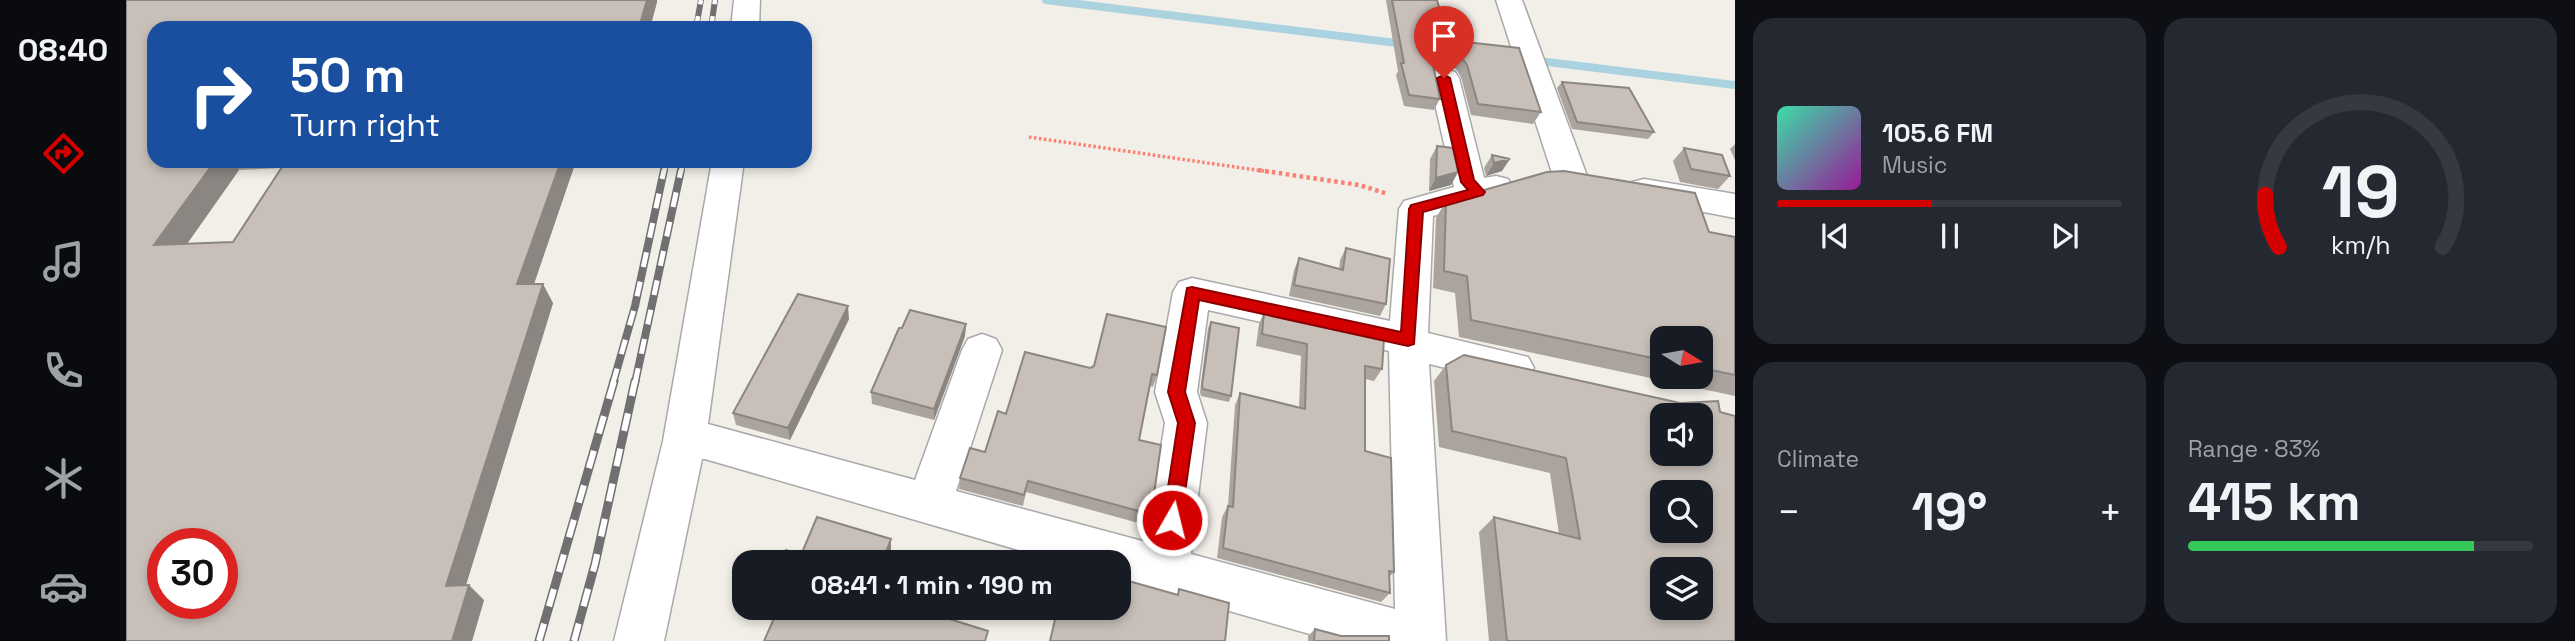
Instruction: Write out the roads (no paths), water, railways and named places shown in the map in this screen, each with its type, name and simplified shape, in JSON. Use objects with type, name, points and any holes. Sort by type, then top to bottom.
[{"type":"street","points":[[746,21],[747,0]]},
{"type":"street","points":[[1509,0],[1593,181]]},
{"type":"street","points":[[1444,78],[1468,182],[1478,192]]},
{"type":"street","points":[[639,641],[684,441],[727,168]]},
{"type":"street","points":[[684,441],[705,441],[1420,641],[1408,342],[1416,209],[1534,176],[1593,181],[1735,206]]},
{"type":"street","points":[[1165,569],[1186,423],[1176,392],[1192,292],[1544,374]]},
{"type":"street","points":[[929,504],[982,350]]},
{"type":"waterway","points":[[1046,0],[1405,44]]},
{"type":"waterway","points":[[1539,61],[1735,85]]},
{"type":"railway","points":[[697,21],[701,0]]},
{"type":"railway","points":[[712,21],[715,0]]},
{"type":"railway","points":[[664,172],[665,168]]},
{"type":"railway","points":[[681,172],[682,168]]},
{"type":"railway","points":[[613,383],[635,306],[664,170]]},
{"type":"railway","points":[[635,383],[681,170]]},
{"type":"railway","points":[[539,641],[614,381]]},
{"type":"railway","points":[[574,641],[595,564],[635,381]]}]
